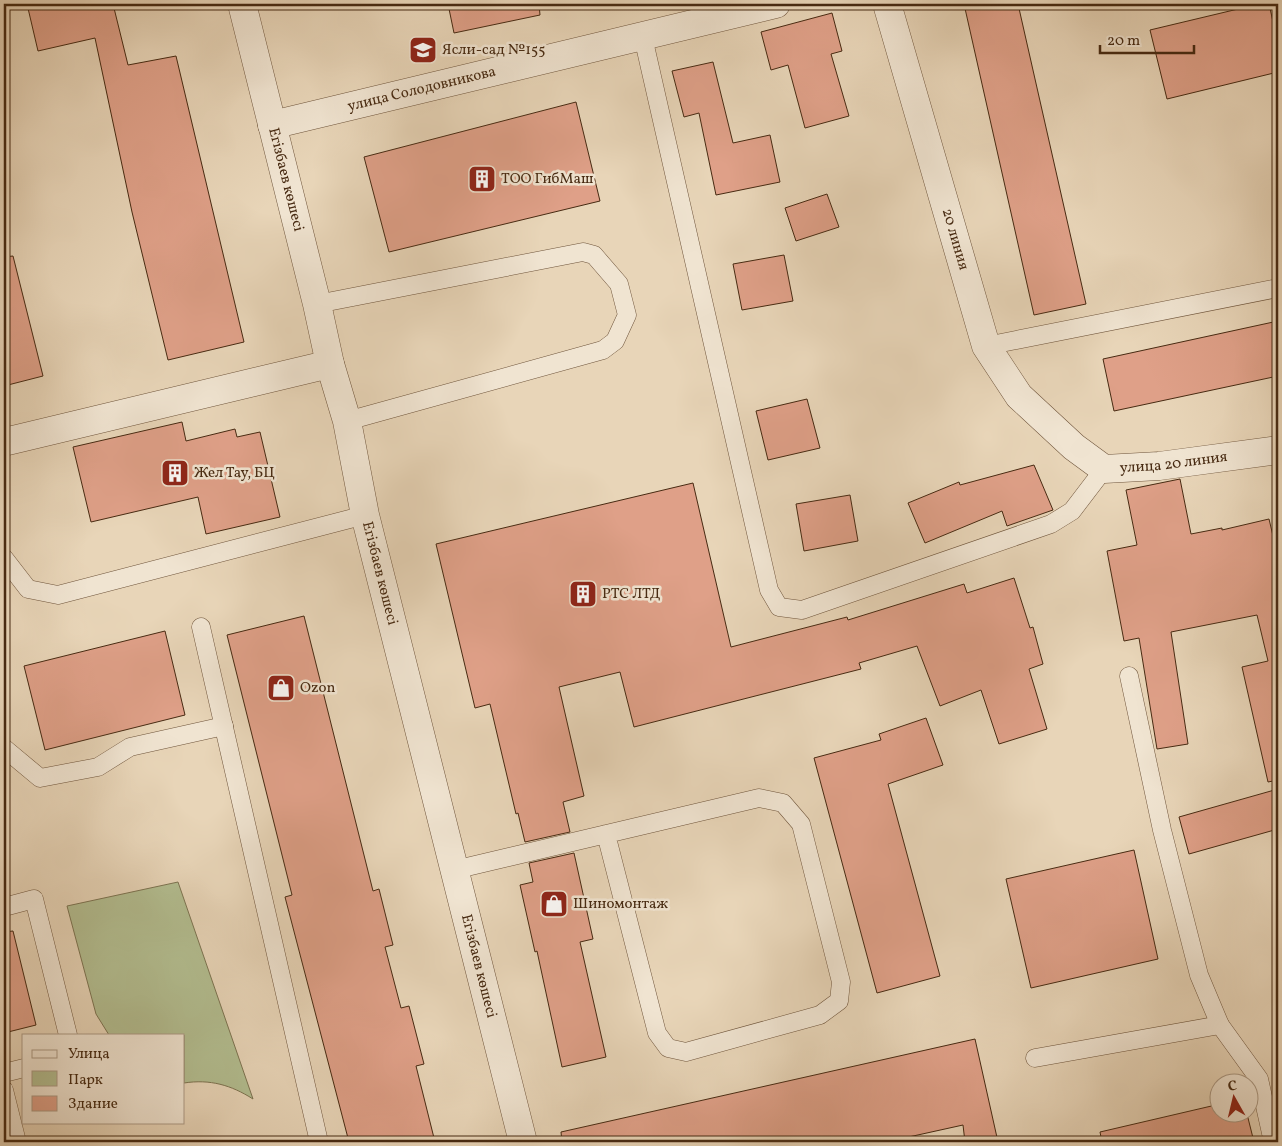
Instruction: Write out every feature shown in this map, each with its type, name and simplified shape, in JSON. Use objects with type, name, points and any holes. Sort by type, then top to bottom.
[{"type":"street","name":"Егізбаев көшесі","points":[[242,4],[317,304],[330,364],[347,422],[365,515],[523,1142]]},
{"type":"street","name":"улица Солодовникова","points":[[272,125],[776,4]]},
{"type":"street","name":"20 линия","points":[[887,4],[986,346],[1019,396],[1074,447]]},
{"type":"street","points":[[4,442],[330,364]]},
{"type":"street","name":"улица 20 линия","points":[[1074,447],[1104,469],[1158,466],[1278,450]]},
{"type":"lane","points":[[643,37],[769,590],[780,607],[802,610],[1051,524],[1072,511],[1104,469]]},
{"type":"lane","points":[[317,304],[583,252],[594,255],[619,284],[627,315],[615,341],[603,350],[347,422]]},
{"type":"lane","points":[[986,346],[1278,288]]},
{"type":"lane","points":[[4,558],[28,589],[58,594],[365,515]]},
{"type":"lane","points":[[201,627],[319,1142]]},
{"type":"lane","points":[[1129,676],[1162,830],[1199,975],[1220,1025],[1259,1079],[1273,1142]]},
{"type":"lane","points":[[4,748],[40,778],[98,767],[130,747],[224,726]]},
{"type":"lane","points":[[454,870],[606,834],[759,798],[783,802],[801,824],[841,982],[839,1002],[820,1015],[686,1052],[668,1048],[657,1033],[606,834]]},
{"type":"lane","points":[[4,907],[34,900],[68,1034]]},
{"type":"lane","points":[[1035,1058],[1220,1025]]},
{"type":"lane","points":[[4,1073],[22,1068]]},
{"type":"lane","points":[[4,1090],[17,1142]]},
{"type":"green space","points":[[178,882],[253,1099],[237,1090],[220,1084],[185,1083],[185,1034],[108,1034],[96,1014],[67,906]]},
{"type":"building","points":[[27,4],[113,4],[128,65],[176,56],[244,342],[168,360],[132,212],[95,38],[38,51]]},
{"type":"building","name":"Ясли-сад №155","points":[[448,4],[539,4],[540,15],[454,33]]},
{"type":"building","points":[[964,4],[1018,4],[1086,304],[1034,315]]},
{"type":"building","points":[[1259,4],[1269,4],[1278,44],[1278,72],[1167,99],[1150,30]]},
{"type":"building","points":[[832,13],[842,51],[831,54],[849,116],[805,128],[788,65],[771,70],[761,32]]},
{"type":"building","points":[[713,62],[733,143],[770,135],[780,182],[716,195],[699,113],[684,117],[672,71]]},
{"type":"building","name":"ТОО ГибМаш","points":[[576,102],[600,201],[389,252],[364,157]]},
{"type":"building","points":[[827,194],[839,227],[796,241],[785,208]]},
{"type":"building","points":[[784,255],[793,301],[742,310],[733,264]]},
{"type":"building","points":[[13,256],[43,376],[4,386],[4,257]]},
{"type":"building","points":[[1278,321],[1278,376],[1114,411],[1103,359]]},
{"type":"building","points":[[807,399],[820,448],[768,460],[756,411]]},
{"type":"building","name":"Жел Тау, БЦ","points":[[182,422],[186,441],[235,429],[237,437],[260,432],[280,517],[206,534],[198,497],[91,522],[73,447]]},
{"type":"building","points":[[1034,465],[1053,510],[1007,526],[1002,511],[925,543],[908,503],[959,482],[960,485]]},
{"type":"building","points":[[1180,479],[1191,534],[1222,528],[1222,530],[1269,519],[1278,557],[1278,780],[1268,782],[1242,667],[1268,661],[1257,615],[1171,632],[1188,744],[1157,749],[1139,638],[1124,641],[1107,551],[1137,545],[1126,490]]},
{"type":"building","points":[[693,483],[731,647],[847,617],[848,620],[964,584],[967,593],[1014,578],[1030,628],[1033,627],[1043,664],[1029,669],[1047,729],[999,744],[981,690],[940,706],[917,646],[859,663],[861,669],[634,727],[620,672],[559,687],[584,796],[563,802],[570,832],[525,842],[518,813],[516,814],[490,704],[475,708],[436,544]]},
{"type":"building","points":[[850,495],[858,541],[804,551],[796,504]]},
{"type":"building","points":[[304,616],[373,891],[379,889],[393,945],[385,947],[401,1008],[409,1006],[424,1064],[416,1066],[435,1142],[349,1142],[285,897],[292,895],[227,635]]},
{"type":"building","points":[[165,631],[185,715],[45,750],[24,666]]},
{"type":"building","points":[[926,718],[943,765],[888,784],[940,976],[877,993],[814,758],[881,740],[879,734]]},
{"type":"building","points":[[1278,789],[1278,829],[1189,854],[1179,817]]},
{"type":"building","points":[[1134,850],[1158,959],[1031,988],[1006,879]]},
{"type":"building","points":[[574,853],[593,939],[580,942],[606,1057],[562,1067],[537,951],[535,952],[520,885],[533,882],[529,863]]},
{"type":"building","points":[[13,931],[36,1025],[4,1033],[4,932]]},
{"type":"building","points":[[975,1039],[998,1142],[965,1142],[963,1125],[886,1142],[562,1142],[561,1132]]},
{"type":"building","points":[[1210,1106],[1210,1124],[1250,1124],[1254,1142],[1102,1142],[1100,1132]]},
{"type":"place","name":"Ясли-сад №155","points":[[423,50]]},
{"type":"place","name":"ТОО ГибМаш","points":[[482,179]]},
{"type":"place","name":"Жел Тау, БЦ","points":[[175,473]]},
{"type":"place","name":"РТС ЛТД","points":[[583,594]]},
{"type":"place","name":"Ozon","points":[[281,688]]},
{"type":"place","name":"Шиномонтаж","points":[[554,904]]}]
